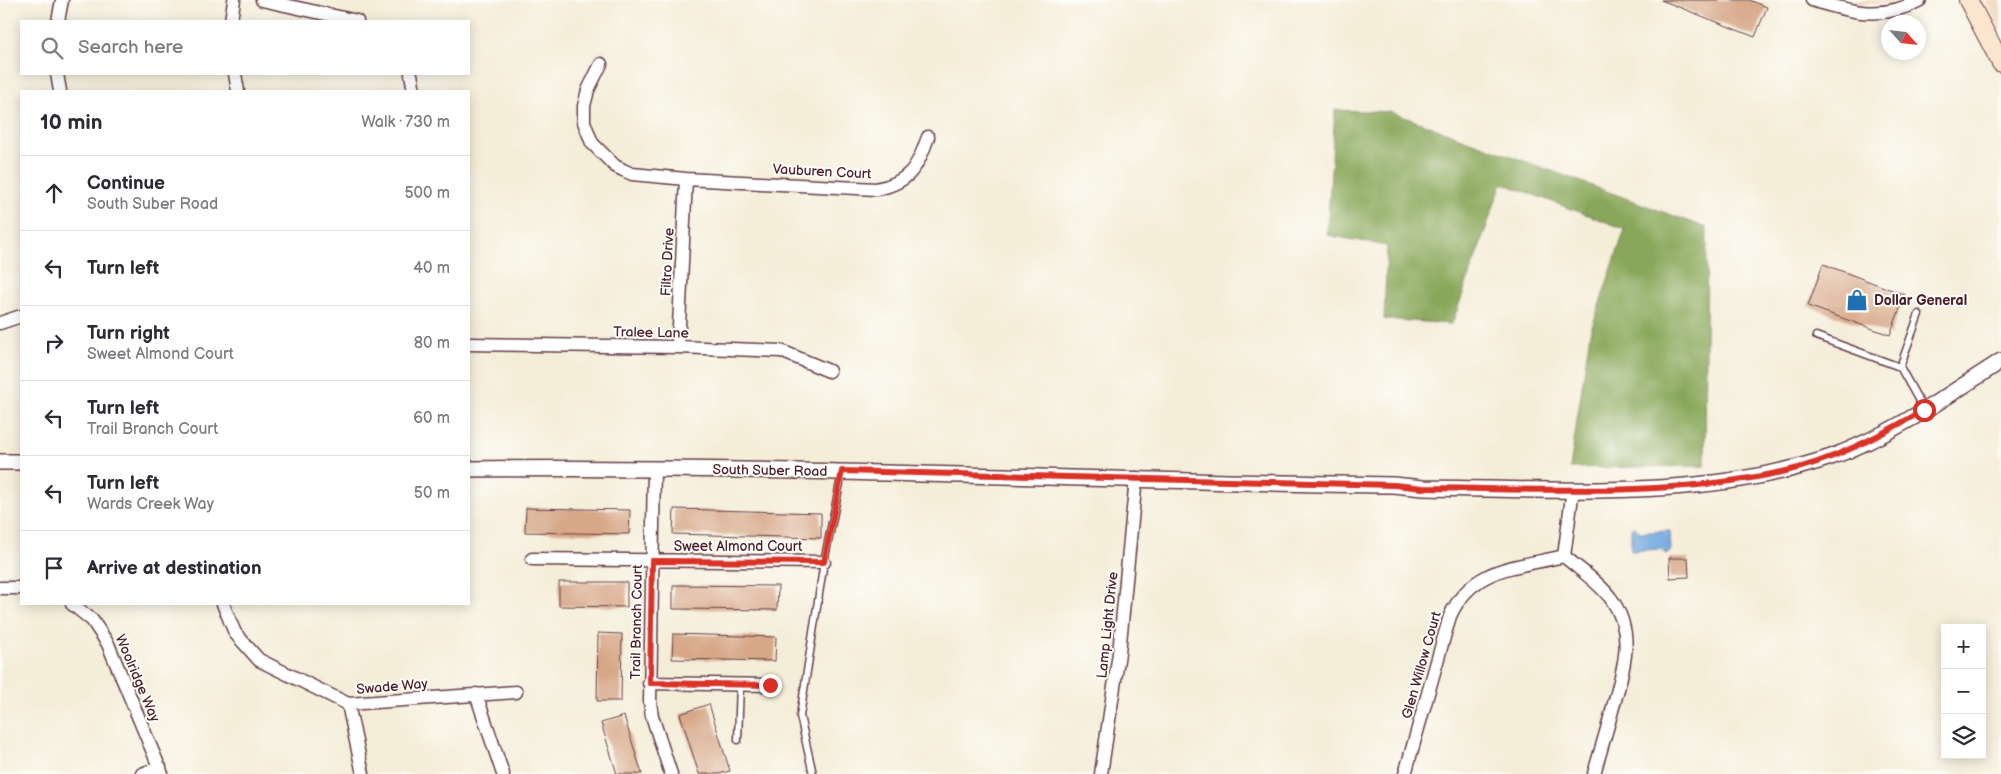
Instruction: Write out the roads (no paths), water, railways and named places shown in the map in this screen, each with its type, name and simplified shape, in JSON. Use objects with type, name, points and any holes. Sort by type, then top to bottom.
[{"type":"main road","points":[[1968,0],[2001,64]]},
{"type":"street","points":[[58,20],[62,0]]},
{"type":"street","points":[[231,20],[234,0]]},
{"type":"street","points":[[262,0],[352,20]]},
{"type":"street","points":[[1812,0],[1849,12],[1877,13],[1907,7],[1920,0]]},
{"type":"street","name":"Vauburen Court","points":[[600,64],[588,90],[584,106],[584,122],[592,143],[609,161],[632,174],[686,179],[876,188],[892,186],[905,179],[915,167],[928,137]]},
{"type":"street","points":[[57,75],[60,90]]},
{"type":"street","points":[[235,75],[238,90]]},
{"type":"street","points":[[411,75],[414,90]]},
{"type":"street","name":"Filtro Drive","points":[[678,347],[686,179]]},
{"type":"street","points":[[0,323],[20,316]]},
{"type":"street","name":"Tralee Lane","points":[[470,344],[678,347],[781,351],[829,371]]},
{"type":"street","name":"South Suber Road","points":[[470,469],[654,468],[842,471],[1136,478],[1423,488],[1649,488],[1734,480],[1783,472],[1832,456],[1878,437],[2001,361]]},
{"type":"street","points":[[0,462],[20,462]]},
{"type":"street","name":"Trail Branch Court","points":[[654,468],[650,683],[652,716],[671,774]]},
{"type":"street","name":"Lamp Light Drive","points":[[1101,774],[1119,653],[1136,478]]},
{"type":"street","points":[[1573,489],[1564,556],[1604,590],[1612,600],[1619,612],[1626,638],[1624,667],[1594,774]]},
{"type":"street","name":"Glen Willow Court","points":[[1405,774],[1450,616],[1461,595],[1477,580],[1488,574],[1564,556]]},
{"type":"street","name":"Sweet Almond Court","points":[[532,559],[824,562]]},
{"type":"street","points":[[0,588],[20,588]]},
{"type":"street","name":"Woolridge Way","points":[[73,605],[92,620],[108,644],[161,771]]},
{"type":"street","name":"Swade Way","points":[[223,605],[235,633],[260,660],[348,704],[516,692]]},
{"type":"street","points":[[650,683],[770,685]]},
{"type":"street","points":[[476,694],[504,774]]},
{"type":"street","points":[[348,704],[363,774]]},
{"type":"street","points":[[142,774],[161,771]]},
{"type":"lane","points":[[1900,367],[1919,314]]},
{"type":"lane","points":[[1816,336],[1900,367],[1924,410]]},
{"type":"lane","points":[[812,774],[800,716],[824,562],[842,471]]},
{"type":"lane","points":[[738,740],[740,684]]},
{"type":"water","points":[[1634,526],[1640,532],[1670,531],[1671,550],[1667,555],[1661,549],[1631,551],[1631,529]]},
{"type":"place","name":"Dollar General","points":[[1857,300]]}]
